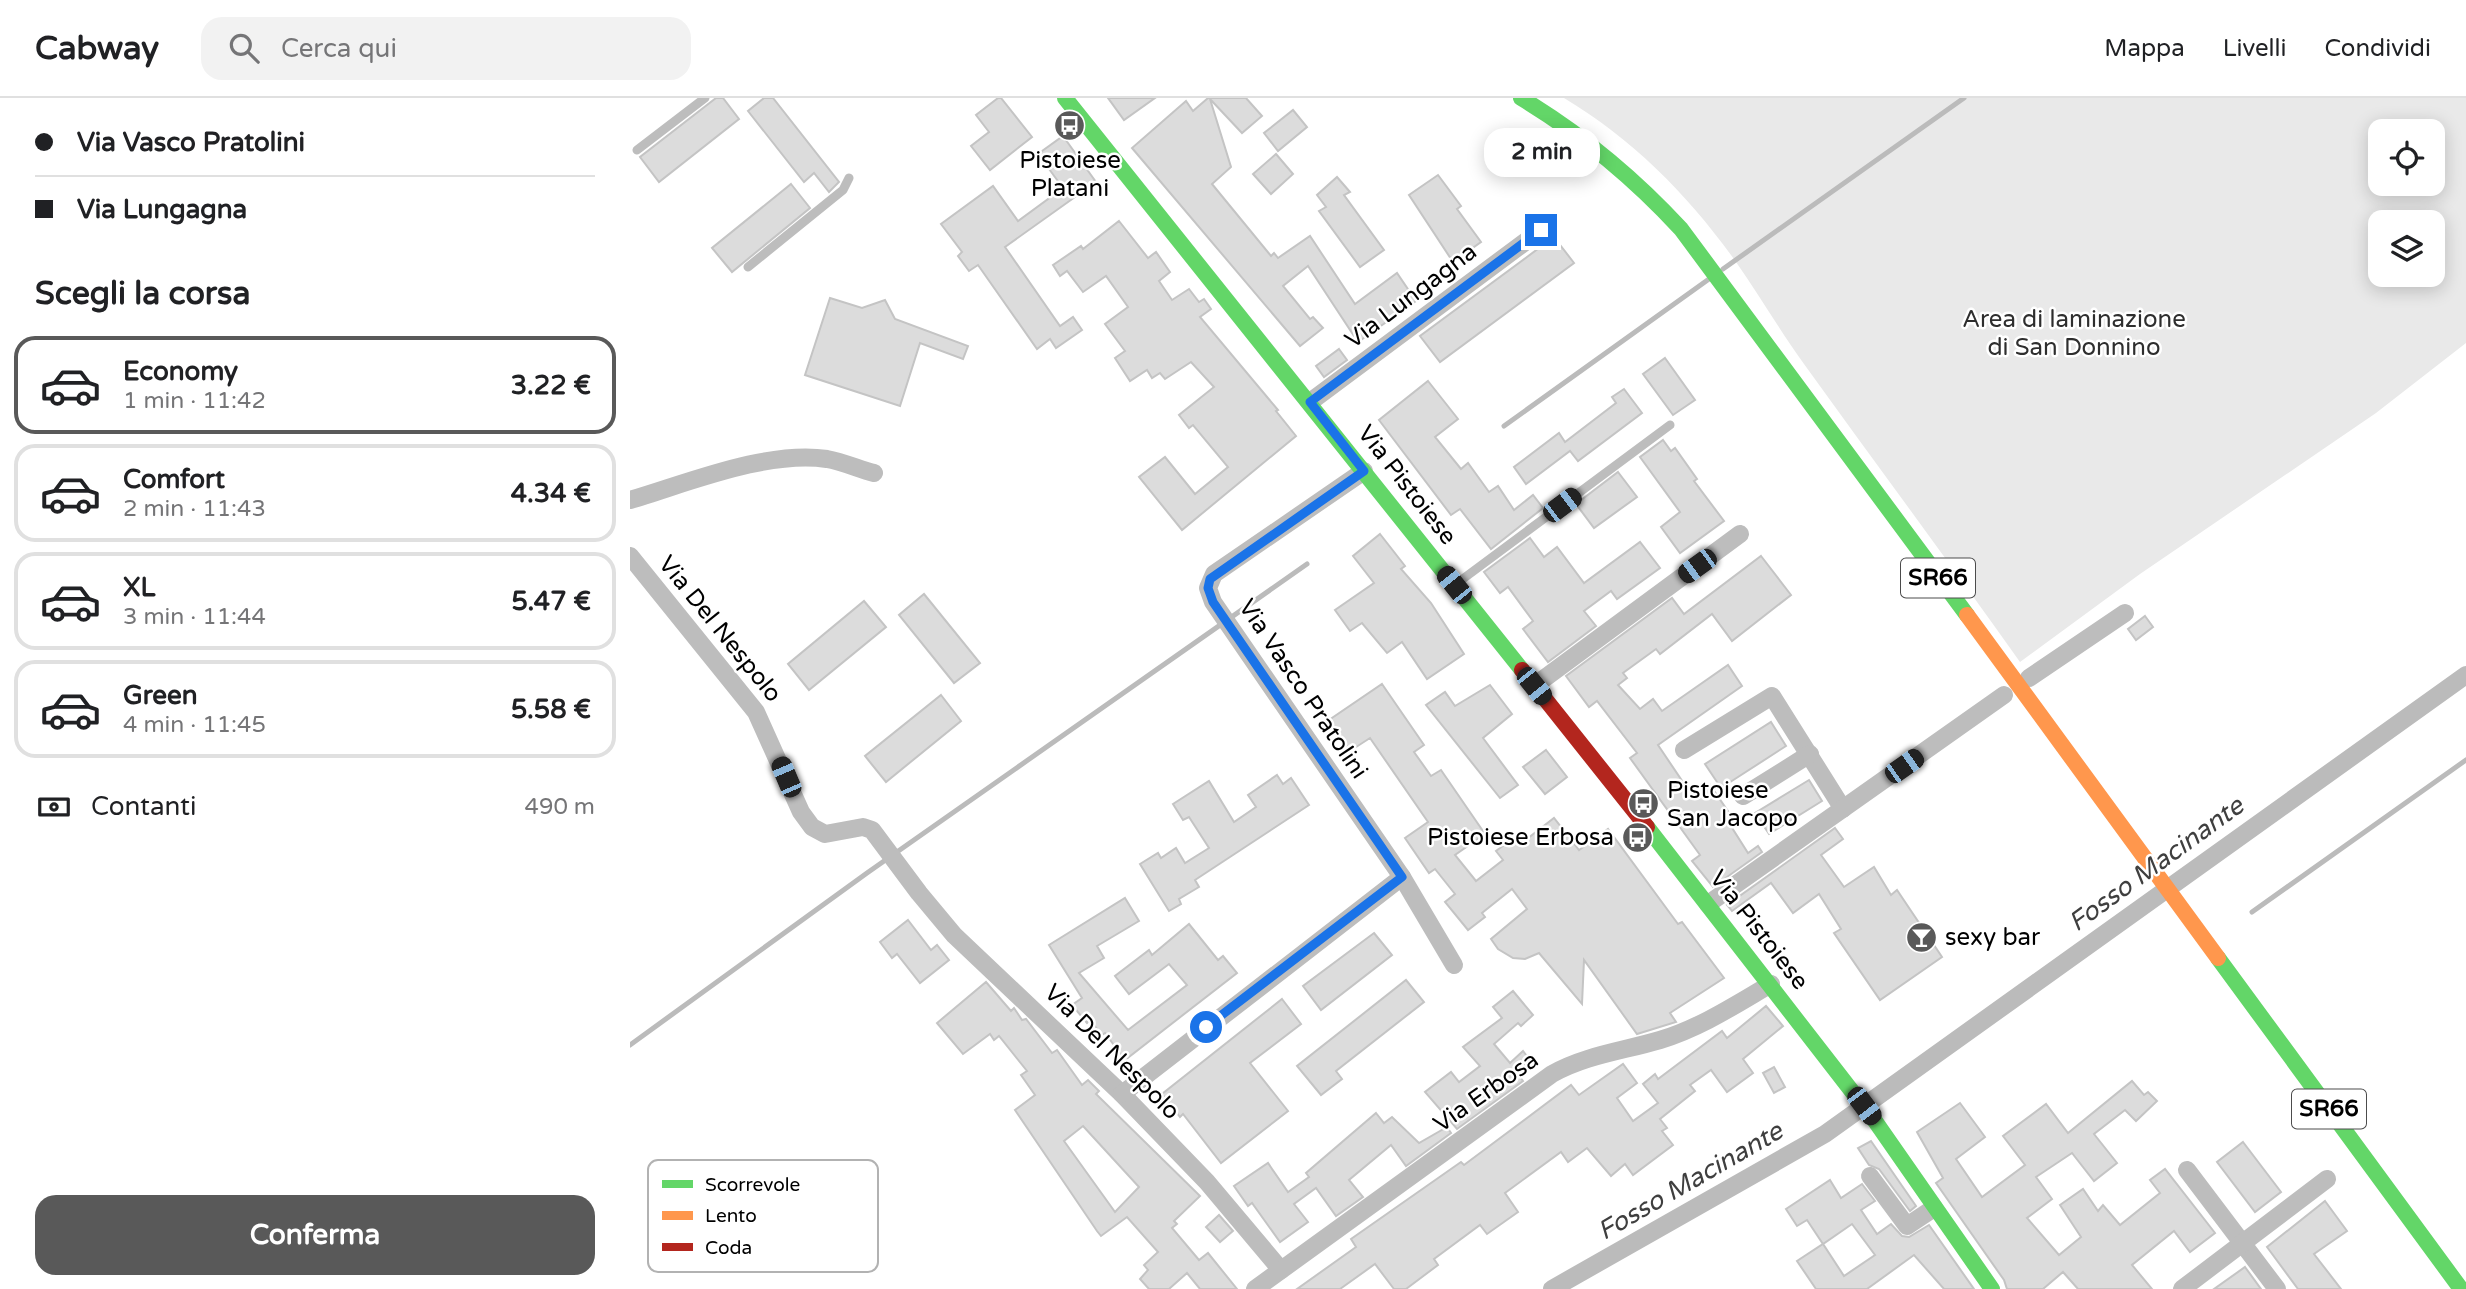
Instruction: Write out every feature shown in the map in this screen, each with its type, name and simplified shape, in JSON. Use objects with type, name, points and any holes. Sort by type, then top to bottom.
[{"type":"street","name":"Via Pistoiese","points":[[1065,98],[1310,402],[1771,984],[1875,1121],[1992,1289]]},
{"type":"street","name":"SR66","points":[[1521,98],[1614,163],[1662,207],[1700,251],[2461,1289]]},
{"type":"street","name":"Via Lungagna","points":[[1310,402],[1541,230]]},
{"type":"street","points":[[630,500],[724,472],[785,459],[828,460],[874,473]]},
{"type":"street","name":"Via Vasco Pratolini","points":[[1364,471],[1214,574],[1208,583],[1208,593],[1402,877],[1454,965]]},
{"type":"street","points":[[1534,686],[1740,534]]},
{"type":"street","name":"Via Del Nespolo","points":[[630,556],[756,712],[801,812],[819,832],[835,833],[863,827],[875,834],[904,874],[961,942],[1122,1094],[1207,1182],[1281,1270]]},
{"type":"street","points":[[2029,678],[2125,613]]},
{"type":"street","points":[[1708,904],[2004,695]]},
{"type":"street","points":[[1684,750],[1772,696],[1843,809]]},
{"type":"street","points":[[1743,796],[1810,754]]},
{"type":"street","points":[[1122,1094],[1402,877]]},
{"type":"street","name":"Via Erbosa","points":[[1255,1289],[1552,1074],[1601,1054],[1677,1034],[1705,1022],[1771,984]]},
{"type":"street","points":[[2188,1170],[2277,1289]]},
{"type":"street","points":[[1871,1176],[1907,1226],[1934,1208]]},
{"type":"street","points":[[2182,1289],[2327,1179]]},
{"type":"lane","points":[[637,150],[705,98]]},
{"type":"lane","points":[[748,267],[843,190],[849,178]]},
{"type":"lane","points":[[1454,585],[1670,425]]},
{"type":"green space","name":"Area di laminazione di San Donnino","points":[[1564,98],[2466,98],[2466,343],[2376,413],[2140,574],[2020,662],[1804,364],[1718,238],[1680,192],[1614,132]]},
{"type":"building","points":[[716,98],[723,98],[739,119],[659,182],[640,157]]},
{"type":"building","points":[[764,98],[773,98],[839,182],[829,192],[814,173],[804,182],[748,111]]},
{"type":"building","points":[[1001,98],[1032,137],[990,170],[971,146],[989,132],[976,115]]},
{"type":"building","points":[[1108,98],[1155,98],[1124,120]]},
{"type":"building","points":[[1208,98],[1246,98],[1262,116],[1242,133],[1210,99],[1231,167],[1212,184],[1271,256],[1274,253],[1278,258],[1310,236],[1355,304],[1397,273],[1416,301],[1358,342],[1308,266],[1283,286],[1310,319],[1313,317],[1323,328],[1300,346],[1132,148],[1186,101],[1193,111]]},
{"type":"building","points":[[1293,110],[1307,127],[1278,151],[1264,133]]},
{"type":"building","points":[[1063,136],[1096,182],[1005,247],[1060,326],[1073,317],[1082,330],[1056,348],[1050,339],[1037,349],[978,265],[969,271],[958,256],[962,252],[941,224],[993,186],[1018,221],[1063,188],[1038,154]]},
{"type":"building","points":[[1276,154],[1293,174],[1271,194],[1253,174]]},
{"type":"building","points":[[1438,175],[1461,206],[1457,209],[1481,242],[1453,262],[1409,195]]},
{"type":"building","points":[[1337,177],[1350,192],[1344,195],[1384,250],[1360,267],[1319,211],[1326,207],[1317,195]]},
{"type":"building","points":[[791,184],[810,208],[732,272],[712,248]]},
{"type":"building","points":[[1119,221],[1148,258],[1156,252],[1170,272],[1159,281],[1172,300],[1189,289],[1199,302],[1204,299],[1211,309],[1200,317],[1278,410],[1276,411],[1296,436],[1182,530],[1139,477],[1165,457],[1195,494],[1228,467],[1193,425],[1189,428],[1179,415],[1214,387],[1191,362],[1165,379],[1160,373],[1152,378],[1147,370],[1130,381],[1115,358],[1125,351],[1105,324],[1128,307],[1106,276],[1083,292],[1067,271],[1060,276],[1053,265],[1081,246],[1083,249]]},
{"type":"building","points":[[1554,237],[1574,263],[1440,362],[1420,336]]},
{"type":"building","points":[[830,298],[862,308],[885,300],[895,319],[968,346],[963,359],[920,343],[900,406],[805,375]]},
{"type":"building","points":[[1339,349],[1347,360],[1324,377],[1316,366]]},
{"type":"building","points":[[1665,358],[1695,400],[1673,415],[1643,374]]},
{"type":"building","points":[[1428,381],[1458,419],[1435,437],[1461,469],[1468,463],[1489,492],[1498,486],[1514,510],[1533,495],[1543,508],[1491,549],[1460,509],[1451,515],[1379,420]]},
{"type":"building","points":[[1624,389],[1642,413],[1578,461],[1570,451],[1526,484],[1514,467],[1559,433],[1565,442],[1616,403],[1612,397]]},
{"type":"building","points":[[1663,440],[1671,451],[1675,448],[1697,479],[1694,481],[1724,521],[1680,553],[1661,527],[1680,512],[1640,457]]},
{"type":"building","points":[[1618,472],[1637,497],[1594,528],[1576,504]]},
{"type":"building","points":[[1380,534],[1405,566],[1401,569],[1431,603],[1464,654],[1427,679],[1402,642],[1387,653],[1362,623],[1350,631],[1335,610],[1374,583],[1353,556]]},
{"type":"building","points":[[1530,538],[1544,557],[1557,547],[1584,583],[1640,542],[1660,568],[1617,599],[1611,591],[1584,611],[1596,626],[1548,662],[1523,629],[1533,621],[1508,587],[1500,593],[1484,572]]},
{"type":"building","points":[[1761,556],[1791,595],[1732,641],[1712,614],[1660,654],[1656,649],[1623,673],[1627,678],[1618,685],[1640,709],[1653,699],[1662,711],[1728,665],[1742,686],[1658,745],[1693,797],[1710,785],[1734,820],[1729,823],[1748,853],[1758,846],[1762,852],[1713,887],[1692,861],[1700,855],[1630,758],[1637,753],[1597,701],[1589,707],[1566,676],[1672,598],[1684,614]]},
{"type":"building","points":[[924,594],[980,663],[954,683],[899,615]]},
{"type":"building","points":[[864,601],[886,627],[809,690],[788,664]]},
{"type":"building","points":[[2145,616],[2153,627],[2136,640],[2128,629]]},
{"type":"building","points":[[1382,684],[1424,745],[1414,752],[1431,776],[1441,770],[1485,834],[1455,855],[1476,881],[1503,860],[1496,851],[1518,835],[1523,842],[1554,818],[1579,850],[1608,829],[1678,924],[1682,922],[1724,978],[1670,1013],[1676,1022],[1637,1034],[1584,960],[1582,1004],[1539,953],[1525,959],[1513,958],[1498,949],[1491,939],[1527,909],[1512,889],[1482,913],[1485,917],[1468,930],[1445,902],[1455,894],[1435,869],[1429,873],[1405,838],[1428,822],[1370,738],[1350,751],[1329,720]]},
{"type":"building","points":[[1490,685],[1512,714],[1483,738],[1518,785],[1500,798],[1426,705],[1445,692],[1455,706]]},
{"type":"building","points":[[941,695],[961,721],[886,782],[865,756]]},
{"type":"building","points":[[1771,722],[1786,746],[1721,788],[1705,764]]},
{"type":"building","points":[[1546,750],[1567,777],[1545,794],[1523,767]]},
{"type":"building","points":[[1277,775],[1283,784],[1291,778],[1309,805],[1195,880],[1199,887],[1179,899],[1181,904],[1169,911],[1140,864],[1158,853],[1161,858],[1176,848],[1185,863],[1209,848],[1189,817],[1183,820],[1173,804],[1209,781],[1234,822],[1256,807],[1248,795]]},
{"type":"building","points":[[1809,780],[1822,801],[1769,834],[1755,813]]},
{"type":"building","points":[[1835,828],[1843,839],[1821,855],[1844,887],[1874,867],[1891,895],[1897,890],[1942,957],[1880,1000],[1834,933],[1841,929],[1819,894],[1793,913],[1771,883],[1732,911],[1727,905]]},
{"type":"building","points":[[1125,898],[1139,921],[1097,946],[1104,958],[1079,973],[1128,1030],[1187,985],[1169,964],[1129,994],[1115,976],[1149,950],[1152,955],[1189,924],[1218,960],[1223,956],[1237,973],[1125,1060],[1105,1033],[1102,1035],[1090,1020],[1087,1023],[1072,1005],[1082,998],[1049,945]]},
{"type":"building","points":[[908,920],[931,950],[937,945],[949,960],[920,983],[897,954],[892,958],[880,942]]},
{"type":"building","points":[[1374,933],[1392,955],[1321,1010],[1303,986]]},
{"type":"building","points":[[1406,980],[1424,1002],[1336,1071],[1342,1079],[1321,1095],[1297,1066]]},
{"type":"building","points":[[986,982],[1011,1011],[1014,1008],[1022,1020],[1026,1019],[1052,1053],[1057,1050],[1082,1085],[1088,1080],[1099,1091],[1096,1094],[1200,1196],[1174,1221],[1177,1224],[1172,1228],[1199,1260],[1208,1253],[1237,1289],[1200,1289],[1187,1273],[1169,1289],[1149,1289],[1140,1279],[1148,1270],[1144,1265],[1158,1252],[1127,1217],[1101,1236],[1015,1110],[1035,1095],[1021,1075],[1027,1071],[999,1036],[994,1040],[990,1034],[963,1054],[937,1023]],"holes":[[[1083,1126],[1139,1187],[1115,1212],[1064,1141]]]},
{"type":"building","points":[[1513,991],[1533,1015],[1521,1026],[1518,1023],[1494,1044],[1510,1063],[1523,1051],[1534,1065],[1520,1077],[1523,1081],[1457,1129],[1425,1092],[1451,1072],[1459,1082],[1480,1066],[1463,1047],[1502,1018],[1493,1007]]},
{"type":"building","points":[[1282,999],[1301,1024],[1250,1063],[1288,1111],[1221,1163],[1183,1114],[1180,1117],[1162,1094]]},
{"type":"building","points":[[1766,1006],[1783,1026],[1743,1059],[1753,1073],[1727,1092],[1711,1070],[1690,1085],[1695,1091],[1660,1119],[1667,1128],[1662,1131],[1673,1145],[1633,1175],[1625,1164],[1611,1176],[1587,1148],[1568,1162],[1561,1152],[1505,1193],[1518,1212],[1487,1234],[1480,1225],[1434,1259],[1438,1265],[1406,1289],[1394,1289],[1375,1264],[1340,1289],[1297,1289],[1356,1247],[1351,1239],[1461,1162],[1464,1165],[1571,1085],[1579,1095],[1623,1064],[1637,1083],[1617,1098],[1633,1121],[1658,1103],[1643,1084],[1655,1074],[1658,1079],[1722,1031],[1727,1038]]},
{"type":"building","points":[[1774,1067],[1785,1087],[1774,1093],[1763,1073]]},
{"type":"building","points":[[2132,1081],[2144,1095],[2148,1092],[2157,1101],[2136,1121],[2125,1110],[2094,1134],[2117,1163],[2094,1181],[2072,1153],[2036,1177],[2052,1199],[2027,1218],[2059,1255],[2081,1237],[2060,1205],[2083,1189],[2098,1211],[2103,1205],[2120,1225],[2160,1193],[2150,1180],[2165,1169],[2215,1233],[2190,1252],[2174,1231],[2132,1265],[2152,1289],[2078,1289],[2063,1272],[2043,1289],[2007,1289],[2004,1280],[1936,1183],[1943,1178],[1917,1132],[1960,1103],[1985,1137],[1956,1159],[1982,1197],[2025,1165],[2003,1136],[2046,1104],[2068,1133]]},
{"type":"building","points":[[1376,1113],[1384,1123],[1392,1117],[1419,1143],[1447,1127],[1451,1133],[1406,1166],[1391,1145],[1349,1180],[1363,1197],[1336,1216],[1316,1188],[1294,1204],[1308,1222],[1280,1242],[1252,1203],[1248,1206],[1234,1186],[1268,1163],[1288,1192],[1309,1177],[1306,1173]]},
{"type":"building","points":[[1871,1141],[1916,1206],[1910,1211],[1879,1169],[1869,1165],[1858,1148]]},
{"type":"building","points":[[2243,1142],[2281,1192],[2255,1212],[2217,1162]]},
{"type":"building","points":[[1830,1180],[1841,1198],[1862,1184],[1875,1201],[1861,1210],[1877,1234],[1891,1224],[1902,1236],[1909,1237],[1929,1225],[1974,1289],[1944,1289],[1914,1255],[1867,1289],[1816,1289],[1797,1261],[1823,1244],[1807,1220],[1797,1226],[1786,1209]],"holes":[[[1852,1224],[1875,1255],[1844,1276],[1823,1244]]]},
{"type":"building","points":[[2325,1201],[2347,1231],[2314,1254],[2341,1289],[2298,1289],[2267,1247]]},
{"type":"building","points":[[1219,1215],[1233,1231],[1220,1242],[1206,1227]]},
{"type":"building","points":[[2245,1267],[2261,1289],[2214,1289]]},
{"type":"waterway","points":[[1723,269],[1964,98]]},
{"type":"waterway","points":[[1504,426],[1709,279]]},
{"type":"waterway","points":[[630,1045],[867,873],[1307,564]]},
{"type":"waterway","name":"Fosso Macinante","points":[[1552,1289],[1825,1134],[2466,675]]},
{"type":"waterway","points":[[2252,912],[2466,760]]},
{"type":"traffic: fast","points":[[1065,98],[1522,670]]},
{"type":"traffic: fast","points":[[1521,98],[1565,126],[1606,158],[1681,229],[1967,615]]},
{"type":"traffic: fast","points":[[1647,827],[1875,1121],[1992,1289]]},
{"type":"traffic: fast","points":[[2218,958],[2461,1289]]},
{"type":"traffic: slow","points":[[1967,615],[2218,958]]},
{"type":"traffic: jam","points":[[1522,670],[1647,827]]},
{"type":"place","name":"Pistoiese Platani","points":[[1070,126]]},
{"type":"place","name":"Pistoiese San Jacopo","points":[[1644,804]]},
{"type":"place","name":"Pistoiese Erbosa","points":[[1637,837]]},
{"type":"place","name":"sexy bar","points":[[1922,937]]},
{"type":"route","points":[[1206,1027],[1402,877],[1213,602],[1208,593],[1208,583],[1214,574],[1235,558],[1364,471],[1310,402],[1541,230]]}]
